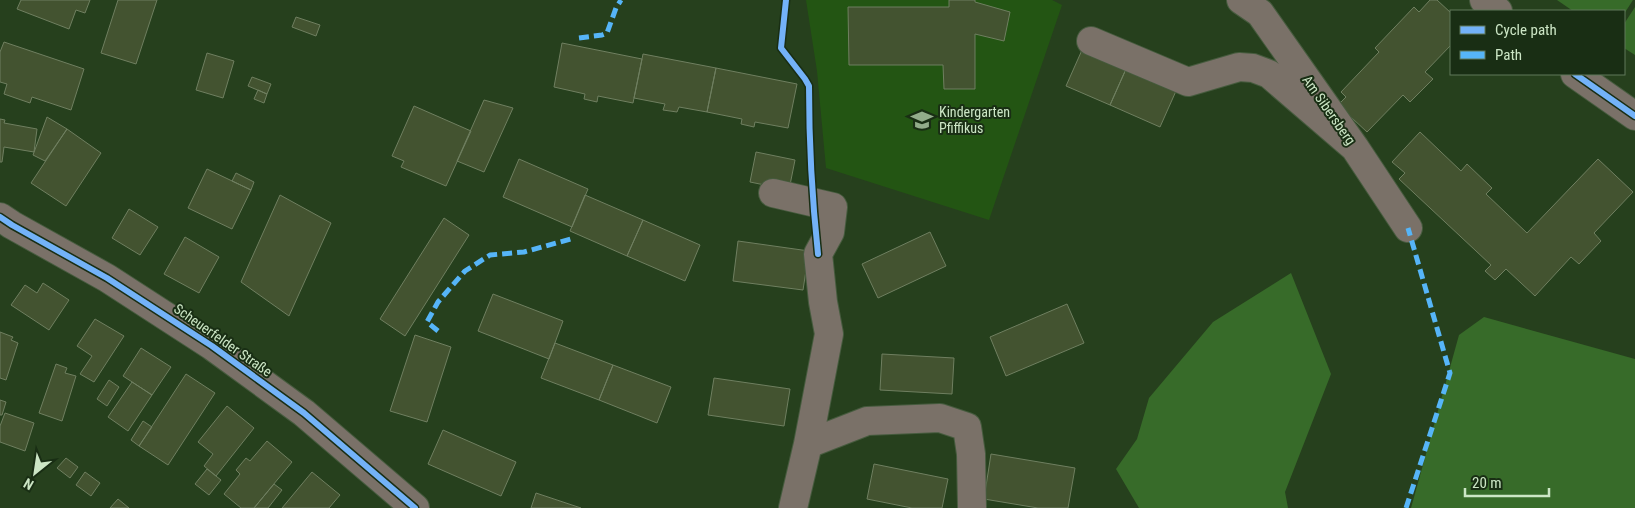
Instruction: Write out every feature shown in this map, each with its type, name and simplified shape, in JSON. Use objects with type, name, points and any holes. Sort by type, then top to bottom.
[{"type":"street","name":"Am Sibersberg","points":[[1241,0],[1260,13],[1355,148],[1408,228]]},
{"type":"street","points":[[1484,0],[1497,10]]},
{"type":"street","points":[[1091,42],[1188,82],[1239,67],[1253,68],[1268,74],[1355,148]]},
{"type":"street","points":[[1576,75],[1635,116]]},
{"type":"street","points":[[773,194],[833,207],[830,232],[818,254],[830,334],[793,508]]},
{"type":"street","name":"Scheuerfelder Straße","points":[[4,225],[106,278],[212,346],[304,413],[415,508]]},
{"type":"street","points":[[808,444],[867,421],[940,418],[967,427],[971,454],[972,508]]},
{"type":"shaded area","name":"Kindergarten Pfiffikus","points":[[806,0],[1052,0],[1062,5],[989,220],[826,168],[817,71]]},
{"type":"shaded area","points":[[1557,0],[1633,0],[1625,12],[1625,10],[1572,10]]},
{"type":"shaded area","points":[[1635,7],[1635,55],[1625,49],[1625,22]]},
{"type":"shaded area","points":[[1291,273],[1331,374],[1285,492],[1288,508],[1139,508],[1116,469],[1137,439],[1149,398],[1213,322]]},
{"type":"shaded area","points":[[1484,317],[1635,359],[1635,508],[1411,508],[1459,335]]},
{"type":"building","points":[[21,0],[90,0],[85,13],[76,10],[69,29],[17,9]]},
{"type":"building","points":[[118,0],[157,0],[136,64],[101,53]]},
{"type":"building","points":[[949,0],[975,0],[975,2],[1010,12],[1004,41],[975,34],[975,89],[944,89],[943,65],[849,65],[848,7],[949,7]]},
{"type":"building","points":[[1430,0],[1437,0],[1450,12],[1450,46],[1425,72],[1433,79],[1410,102],[1403,95],[1367,132],[1338,105],[1346,97],[1341,92],[1379,52],[1375,48],[1414,7],[1419,12]]},
{"type":"building","points":[[296,17],[320,25],[316,36],[292,27]]},
{"type":"building","points":[[4,42],[84,69],[71,110],[32,97],[30,103],[4,94],[7,84],[0,82],[0,52]]},
{"type":"building","points":[[562,43],[642,59],[633,103],[598,96],[597,102],[584,99],[585,94],[554,87]]},
{"type":"building","points":[[1082,50],[1126,69],[1110,105],[1066,86]]},
{"type":"building","points":[[207,53],[234,61],[223,98],[196,90]]},
{"type":"building","points":[[643,54],[716,68],[707,112],[679,107],[677,112],[663,110],[665,104],[634,98]]},
{"type":"building","points":[[716,68],[797,84],[788,128],[755,122],[754,127],[741,124],[742,119],[707,112]]},
{"type":"building","points":[[1126,69],[1176,91],[1160,127],[1110,105]]},
{"type":"building","points":[[252,77],[271,84],[267,94],[248,86]]},
{"type":"building","points":[[258,90],[267,94],[264,103],[254,99]]},
{"type":"building","points":[[484,100],[513,108],[484,172],[457,161]]},
{"type":"building","points":[[414,106],[471,131],[446,186],[401,167],[404,161],[392,156]]},
{"type":"building","points":[[47,117],[67,129],[45,161],[33,155]]},
{"type":"building","points":[[0,119],[5,120],[4,123],[37,129],[34,152],[4,147],[2,162],[0,162]]},
{"type":"building","points":[[67,129],[101,153],[66,206],[31,183]]},
{"type":"building","points":[[1420,132],[1461,171],[1467,164],[1492,188],[1486,194],[1527,233],[1598,159],[1633,192],[1594,233],[1601,241],[1579,264],[1571,257],[1535,296],[1506,269],[1495,280],[1485,271],[1491,265],[1399,179],[1405,173],[1392,162]]},
{"type":"building","points":[[756,152],[795,160],[789,190],[750,182]]},
{"type":"building","points":[[519,159],[588,189],[572,227],[503,197]]},
{"type":"building","points":[[207,169],[251,190],[232,229],[188,208]]},
{"type":"building","points":[[236,173],[254,182],[251,190],[232,181]]},
{"type":"building","points":[[280,195],[331,223],[289,316],[241,282]]},
{"type":"building","points":[[585,195],[643,220],[627,256],[570,231]]},
{"type":"building","points":[[129,209],[158,227],[140,255],[112,238]]},
{"type":"building","points":[[444,218],[469,235],[405,336],[380,319]]},
{"type":"building","points":[[643,220],[700,245],[685,281],[627,256]]},
{"type":"building","points":[[930,232],[946,266],[878,298],[862,264]]},
{"type":"building","points":[[185,237],[219,257],[199,293],[164,274]]},
{"type":"building","points":[[738,241],[809,251],[803,290],[733,281]]},
{"type":"building","points":[[43,283],[69,300],[49,330],[11,305],[25,285],[37,293]]},
{"type":"building","points":[[493,294],[563,321],[549,359],[478,331]]},
{"type":"building","points":[[1067,304],[1084,343],[1006,376],[990,337]]},
{"type":"building","points":[[95,319],[124,336],[94,382],[80,374],[92,356],[77,346]]},
{"type":"building","points":[[0,332],[13,337],[11,340],[18,343],[6,380],[0,378]]},
{"type":"building","points":[[415,335],[451,347],[427,422],[390,411]]},
{"type":"building","points":[[555,343],[613,365],[599,400],[541,378]]},
{"type":"building","points":[[141,348],[171,367],[152,395],[123,376]]},
{"type":"building","points":[[882,354],[954,358],[952,394],[880,390]]},
{"type":"building","points":[[56,364],[67,368],[65,373],[76,376],[62,421],[39,413]]},
{"type":"building","points":[[613,365],[671,387],[657,423],[599,400]]},
{"type":"building","points":[[186,374],[215,393],[168,465],[139,446]]},
{"type":"building","points":[[714,378],[790,389],[784,426],[708,415]]},
{"type":"building","points":[[109,380],[119,387],[107,406],[97,399]]},
{"type":"building","points":[[132,382],[152,395],[128,431],[108,417]]},
{"type":"building","points":[[0,400],[6,402],[2,415],[0,415]]},
{"type":"building","points":[[227,406],[254,428],[216,476],[204,466],[213,454],[198,442]]},
{"type":"building","points":[[5,413],[34,423],[25,451],[0,442],[0,426]]},
{"type":"building","points":[[143,421],[152,427],[139,446],[131,440]]},
{"type":"building","points":[[443,430],[516,462],[501,496],[428,464]]},
{"type":"building","points":[[267,441],[292,462],[254,508],[241,508],[224,494],[240,474],[236,470],[246,458],[250,461]]},
{"type":"building","points":[[991,454],[1075,468],[1068,508],[1038,508],[984,499]]},
{"type":"building","points":[[66,458],[78,467],[70,478],[57,468]]},
{"type":"building","points":[[874,464],[948,479],[942,508],[912,508],[867,499]]},
{"type":"building","points":[[207,469],[221,480],[209,495],[195,484]]},
{"type":"building","points":[[85,472],[100,483],[91,496],[76,485]]},
{"type":"building","points":[[312,472],[340,495],[329,508],[282,508]]},
{"type":"building","points":[[274,484],[282,490],[268,508],[254,508]]},
{"type":"building","points":[[536,493],[581,508],[531,508]]},
{"type":"building","points":[[118,499],[129,508],[110,508]]},
{"type":"marked path","points":[[579,38],[607,33],[621,0]]},
{"type":"marked path","points":[[1406,508],[1450,373],[1408,228]]},
{"type":"marked path","points":[[438,331],[427,322],[438,302],[465,271],[490,255],[524,252],[571,239]]},
{"type":"cycle path","points":[[786,0],[781,48],[809,86],[811,170],[818,254]]},
{"type":"cycle path","points":[[1576,75],[1635,116]]},
{"type":"cycle path","points":[[0,217],[107,278],[212,346],[304,413],[415,508]]},
{"type":"place","name":"Kindergarten Pfiffikus","points":[[922,120]]}]
